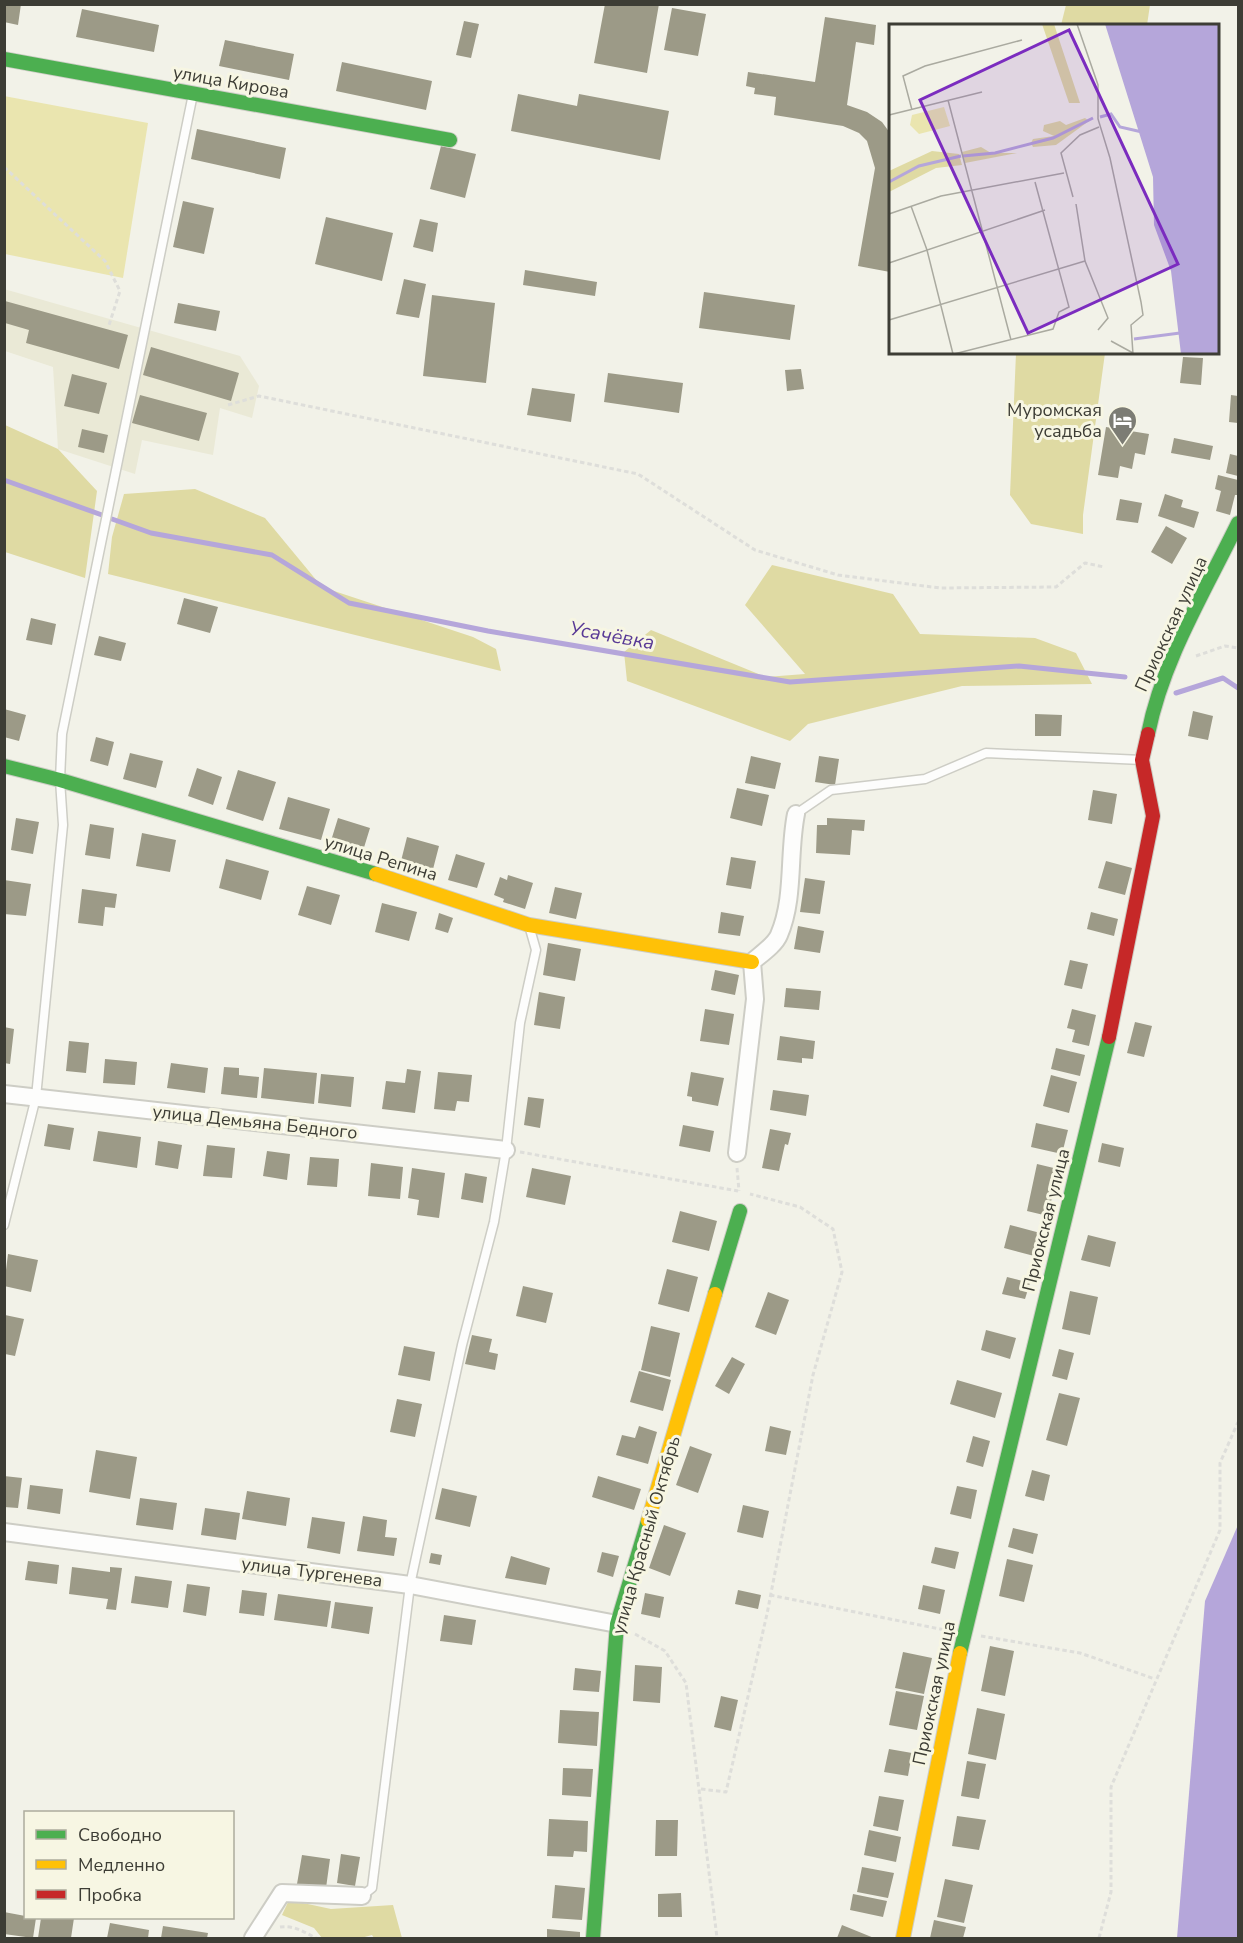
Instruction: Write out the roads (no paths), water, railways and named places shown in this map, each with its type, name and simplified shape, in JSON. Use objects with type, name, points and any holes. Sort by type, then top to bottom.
[{"type":"street","name":"улица Кирова","points":[[4,59],[450,140]]},
{"type":"street","name":"Приокская улица","points":[[903,1938],[964,1633],[1119,994],[1153,816],[1142,760],[1155,699],[1169,665],[1239,523]]},
{"type":"street","name":"улица Репина","points":[[4,766],[60,780],[401,882],[529,926],[752,962]]},
{"type":"street","points":[[737,1153],[756,999],[752,962],[778,938],[789,899],[791,837],[796,814]]},
{"type":"street","name":"улица Демьяна Бедного","points":[[4,1094],[506,1150]]},
{"type":"street","name":"улица Красный Октябрь","points":[[593,1938],[617,1624],[740,1211]]},
{"type":"street","name":"улица Тургенева","points":[[4,1532],[410,1585],[617,1624]]},
{"type":"street","points":[[253,1938],[282,1893],[362,1896]]},
{"type":"lane","points":[[4,1225],[36,1097],[63,825],[60,780],[62,734],[194,94]]},
{"type":"lane","points":[[796,814],[831,790],[925,779],[986,753],[1142,760]]},
{"type":"lane","points":[[362,1896],[372,1888],[410,1585],[462,1345],[494,1221],[506,1150],[520,1023],[536,950],[529,926]]},
{"type":"waterway","name":"Усачёвка","points":[[4,480],[102,515]]},
{"type":"waterway","name":"Усачёвка","points":[[112,519],[151,533],[272,555],[349,603],[488,631],[790,682],[1019,666],[1125,677]]},
{"type":"waterway","name":"Усачёвка","points":[[1176,693],[1223,678],[1238,688]]},
{"type":"place","name":"Муромская усадьба","points":[[1123,446]]}]
